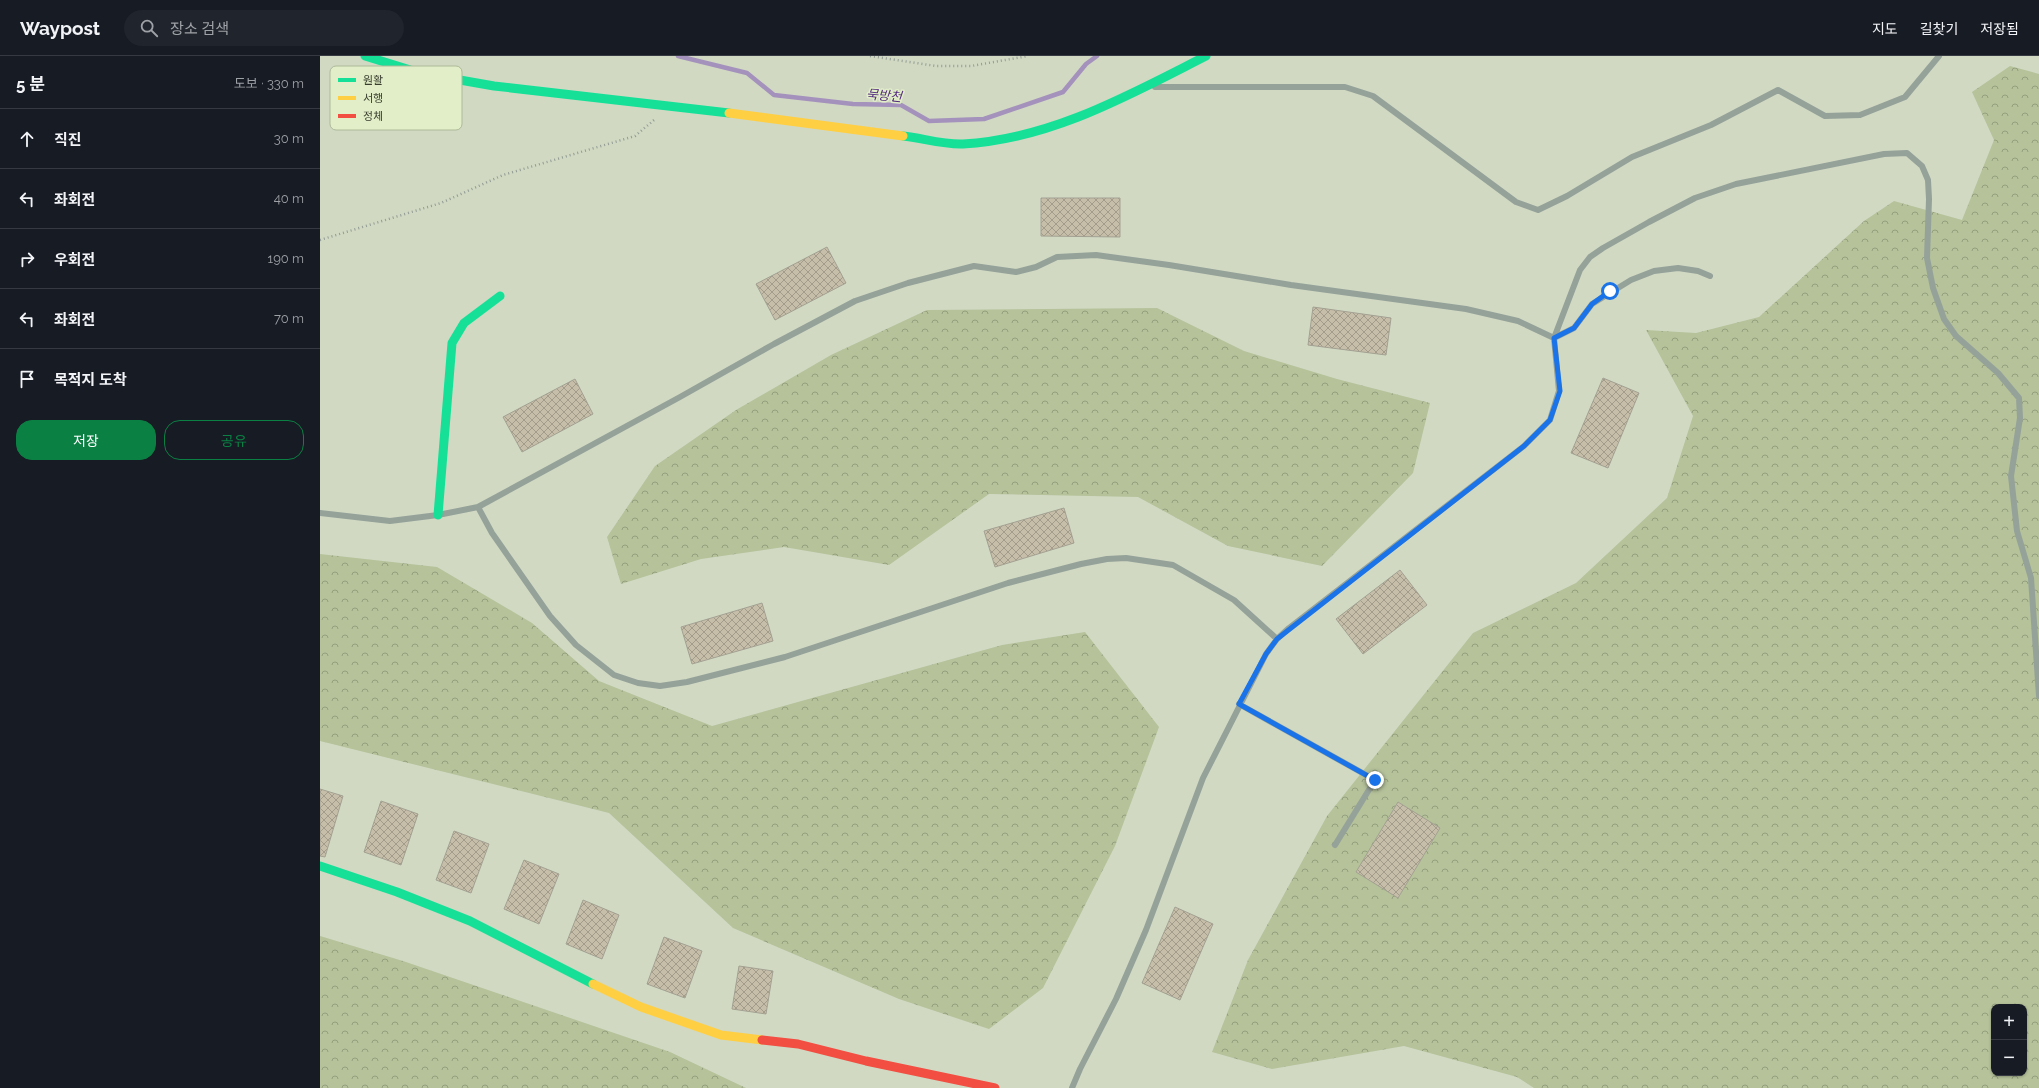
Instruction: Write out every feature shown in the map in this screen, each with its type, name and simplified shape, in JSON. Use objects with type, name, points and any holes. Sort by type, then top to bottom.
[{"type":"street","points":[[365,56],[397,66]]},
{"type":"street","points":[[462,80],[494,86],[796,121],[961,144],[1000,140],[1060,124],[1109,105],[1206,56]]},
{"type":"street","points":[[438,515],[452,343],[464,323],[500,296]]},
{"type":"street","points":[[320,866],[397,892],[470,921],[575,976],[641,1007],[720,1035],[798,1044],[866,1061],[995,1088]]},
{"type":"lane","points":[[1146,87],[1345,87],[1373,96],[1516,202],[1538,210],[1567,196],[1632,157],[1711,126],[1778,90],[1825,116],[1860,115],[1905,97],[1938,56]]},
{"type":"lane","points":[[1072,1088],[1119,992],[1146,930],[1203,778],[1239,704],[1266,654],[1277,639],[1524,446],[1550,420],[1560,391],[1554,338],[1580,270],[1590,257],[1603,248],[1695,198],[1736,184],[1884,154],[1907,154],[1922,166],[1928,180],[1929,214],[1926,258],[1933,288],[1944,319],[1956,336],[1998,373],[2010,385],[2019,398],[2020,418],[2011,476],[2016,531],[2032,578],[2039,696]]},
{"type":"lane","points":[[320,512],[390,521],[438,515],[478,507],[774,344],[856,301],[908,283],[974,266],[1016,272],[1036,267],[1057,257],[1096,255],[1291,285],[1466,309],[1518,321],[1554,338]]},
{"type":"lane","points":[[1554,338],[1574,328],[1592,304],[1630,280],[1654,271],[1678,268],[1698,271],[1710,276]]},
{"type":"lane","points":[[478,507],[492,533],[550,616],[576,645],[614,675],[638,683],[660,686],[687,682],[785,657],[1008,583],[1080,564],[1107,559],[1139,559],[1173,565],[1234,600],[1277,639]]},
{"type":"lane","points":[[1239,704],[1375,780],[1335,845]]},
{"type":"path","points":[[870,56],[936,66],[971,66],[1028,56]]},
{"type":"path","points":[[320,240],[441,203],[503,175],[635,136],[656,119],[656,104]]},
{"type":"green space","points":[[2010,66],[2039,74],[2039,1088],[1534,1088],[1517,1077],[1404,1046],[1272,1069],[1212,1052],[1248,960],[1327,816],[1473,633],[1576,583],[1667,498],[1693,416],[1646,330],[1696,333],[1759,317],[1864,221],[1894,201],[1962,220],[1994,140],[1972,92]]},
{"type":"green space","points":[[1157,308],[1244,351],[1337,379],[1430,403],[1413,473],[1322,566],[1228,546],[1138,497],[989,494],[889,565],[784,547],[701,559],[621,584],[607,537],[655,466],[736,410],[831,355],[927,310]]},
{"type":"green space","points":[[320,554],[437,567],[532,623],[599,681],[712,726],[1002,645],[1085,632],[1159,727],[1115,846],[1043,988],[989,1029],[899,999],[733,928],[609,813],[320,741]]},
{"type":"green space","points":[[320,936],[403,961],[670,1052],[746,1088],[320,1088]]},
{"type":"building","points":[[1041,198],[1120,198],[1120,237],[1041,236]]},
{"type":"building","points":[[827,247],[846,283],[775,320],[756,284]]},
{"type":"building","points":[[1313,307],[1391,318],[1386,355],[1308,345]]},
{"type":"building","points":[[1603,378],[1639,393],[1608,468],[1571,453]]},
{"type":"building","points":[[575,379],[593,414],[522,452],[503,417]]},
{"type":"building","points":[[1064,508],[1074,543],[995,567],[984,531]]},
{"type":"building","points":[[1400,570],[1427,605],[1363,654],[1336,619]]},
{"type":"building","points":[[762,603],[773,641],[692,664],[681,627]]},
{"type":"building","points":[[320,789],[343,796],[325,857],[320,856]]},
{"type":"building","points":[[381,801],[418,814],[401,865],[364,852]]},
{"type":"building","points":[[1398,802],[1440,828],[1398,898],[1356,872]]},
{"type":"building","points":[[454,831],[489,844],[471,893],[436,880]]},
{"type":"building","points":[[524,860],[559,874],[539,924],[504,909]]},
{"type":"building","points":[[583,900],[619,915],[602,959],[566,944]]},
{"type":"building","points":[[1175,907],[1213,924],[1180,1000],[1142,983]]},
{"type":"building","points":[[664,937],[702,951],[685,998],[647,984]]},
{"type":"building","points":[[739,966],[773,971],[766,1014],[732,1009]]},
{"type":"waterway","name":"묵방천","points":[[678,56],[747,73],[774,95],[853,104],[901,105],[929,121],[984,119],[1063,92],[1086,64],[1097,56]]},
{"type":"traffic: fast","points":[[365,56],[397,66]]},
{"type":"traffic: fast","points":[[903,136],[963,144],[1027,134],[1089,113],[1148,86],[1206,56]]},
{"type":"traffic: fast","points":[[462,80],[494,86],[729,113]]},
{"type":"traffic: fast","points":[[438,515],[452,343],[464,323],[500,296]]},
{"type":"traffic: fast","points":[[320,866],[397,892],[470,921],[593,984]]},
{"type":"traffic: slow","points":[[729,113],[903,136]]},
{"type":"traffic: slow","points":[[593,984],[641,1007],[721,1035],[762,1040]]},
{"type":"traffic: jam","points":[[762,1040],[798,1044],[866,1061],[995,1088]]},
{"type":"route","points":[[1375,780],[1239,704],[1266,654],[1277,639],[1289,628],[1409,537],[1524,446],[1550,420],[1560,391],[1554,338],[1574,328],[1592,304],[1610,291]]}]
